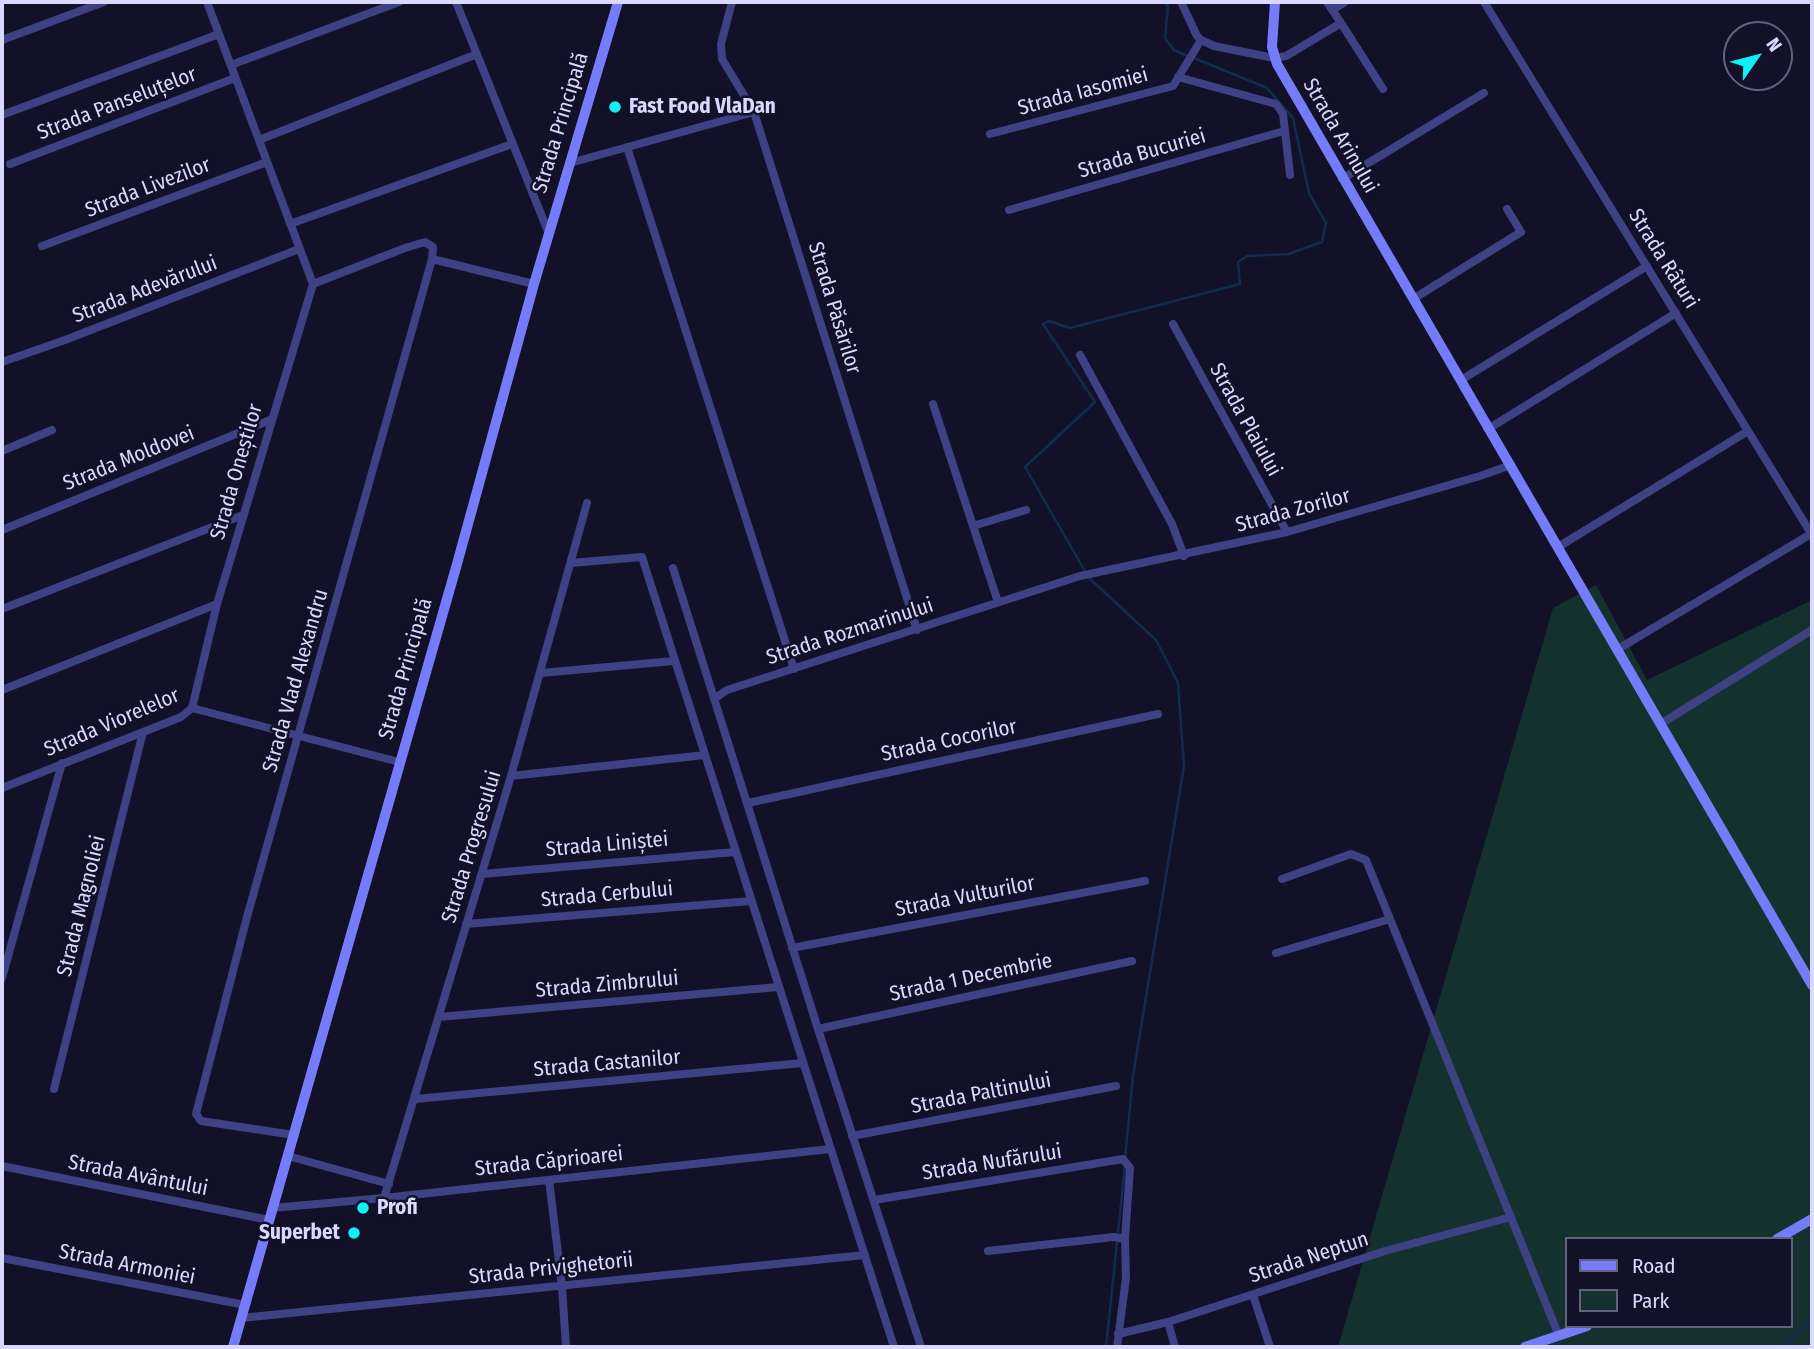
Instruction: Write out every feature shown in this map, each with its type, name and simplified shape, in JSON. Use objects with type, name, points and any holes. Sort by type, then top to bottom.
[{"type":"main road","name":"Strada Principală","points":[[233,1347],[457,564],[534,284],[618,2]]},
{"type":"main road","points":[[1274,58],[1272,47],[1275,2]]},
{"type":"main road","name":"Strada Arinului","points":[[1274,58],[1812,985]]},
{"type":"main road","points":[[1780,1237],[1812,1219]]},
{"type":"main road","points":[[1525,1347],[1581,1328]]},
{"type":"street","points":[[2,40],[104,2]]},
{"type":"street","points":[[207,2],[313,284],[425,242],[433,247],[432,259],[534,284]]},
{"type":"street","points":[[231,65],[399,2]]},
{"type":"street","points":[[456,2],[549,234]]},
{"type":"street","name":"Strada Păsărilor","points":[[732,2],[722,44],[722,59],[754,112],[917,630]]},
{"type":"street","points":[[1181,2],[1201,40],[1214,46],[1274,58],[1286,56],[1341,23]]},
{"type":"street","points":[[1345,2],[1330,6],[1383,89]]},
{"type":"street","name":"Strada Râturi","points":[[1484,2],[1812,535]]},
{"type":"street","points":[[2,115],[219,34]]},
{"type":"street","name":"Strada Iasomiei","points":[[990,134],[1173,86],[1201,40]]},
{"type":"street","points":[[259,140],[477,54]]},
{"type":"street","points":[[1178,77],[1276,104],[1283,114],[1290,176]]},
{"type":"street","name":"Strada Panseluțelor","points":[[10,164],[235,78]]},
{"type":"street","points":[[1342,179],[1484,93]]},
{"type":"street","points":[[570,163],[754,112]]},
{"type":"street","name":"Strada Bucuriei","points":[[1009,210],[1284,131]]},
{"type":"street","points":[[290,224],[512,144]]},
{"type":"street","points":[[627,148],[794,669]]},
{"type":"street","name":"Strada Livezilor","points":[[42,246],[267,162]]},
{"type":"street","points":[[1413,299],[1521,232],[1507,209]]},
{"type":"street","name":"Strada Adevărului","points":[[2,362],[65,341],[299,249]]},
{"type":"street","name":"Strada Vlad Alexandru","points":[[294,1135],[201,1121],[196,1114],[247,917],[432,259]]},
{"type":"street","points":[[1461,380],[1647,266]]},
{"type":"street","name":"Strada Oneștilor","points":[[192,708],[217,604],[270,420],[313,284]]},
{"type":"street","points":[[1488,429],[1676,313]]},
{"type":"street","name":"Strada Plaiului","points":[[1173,324],[1287,532]]},
{"type":"street","points":[[1080,355],[1172,524],[1185,556]]},
{"type":"street","points":[[933,404],[998,602]]},
{"type":"street","name":"Strada Moldovei","points":[[2,530],[270,420]]},
{"type":"street","points":[[2,451],[52,430]]},
{"type":"street","points":[[1558,547],[1748,431]]},
{"type":"street","name":"Strada Zorilor","points":[[1080,576],[1185,556],[1287,532],[1480,476],[1511,464]]},
{"type":"street","name":"Strada Progresului","points":[[384,1198],[511,776],[587,503]]},
{"type":"street","points":[[973,526],[1026,510]]},
{"type":"street","points":[[2,609],[243,515]]},
{"type":"street","points":[[1618,649],[1812,535]]},
{"type":"street","points":[[570,563],[642,557],[894,1347]]},
{"type":"street","points":[[673,568],[921,1347]]},
{"type":"street","name":"Strada Rozmarinului","points":[[714,699],[727,690],[1080,576]]},
{"type":"street","points":[[2,690],[217,604]]},
{"type":"street","points":[[1662,723],[1812,630]]},
{"type":"street","points":[[541,673],[674,661]]},
{"type":"street","name":"Strada Viorelelor","points":[[2,788],[181,717],[192,708],[399,762]]},
{"type":"street","name":"Strada Cocorilor","points":[[748,803],[1158,714]]},
{"type":"street","name":"Strada Magnoliei","points":[[54,1089],[143,732]]},
{"type":"street","points":[[511,776],[705,755]]},
{"type":"street","points":[[2,978],[62,763]]},
{"type":"street","name":"Strada Liniștei","points":[[482,874],[736,852]]},
{"type":"street","points":[[1282,879],[1352,854],[1366,860],[1559,1336]]},
{"type":"street","name":"Strada Vulturilor","points":[[792,948],[1145,881]]},
{"type":"street","name":"Strada Cerbului","points":[[466,924],[751,901]]},
{"type":"street","points":[[1276,953],[1390,919]]},
{"type":"street","name":"Strada 1 Decembrie","points":[[818,1029],[1132,961]]},
{"type":"street","name":"Strada Zimbrului","points":[[439,1017],[778,987]]},
{"type":"street","name":"Strada Castanilor","points":[[415,1099],[803,1063]]},
{"type":"street","name":"Strada Paltinului","points":[[852,1136],[1116,1086]]},
{"type":"street","name":"Strada Căprioarei","points":[[270,1214],[384,1198],[830,1149]]},
{"type":"street","points":[[288,1156],[389,1184]]},
{"type":"street","name":"Strada Nufărului","points":[[874,1200],[1122,1161],[1125,1239]]},
{"type":"street","name":"Strada Avântului","points":[[2,1166],[270,1214]]},
{"type":"street","points":[[549,1180],[562,1286],[566,1347]]},
{"type":"street","name":"Strada Neptun","points":[[1118,1334],[1168,1322],[1385,1251],[1511,1217]]},
{"type":"street","points":[[988,1251],[1114,1237],[1125,1239],[1126,1278],[1117,1347]]},
{"type":"street","name":"Strada Privighetorii","points":[[241,1318],[865,1255]]},
{"type":"street","name":"Strada Armoniei","points":[[2,1258],[245,1305]]},
{"type":"street","points":[[1253,1295],[1270,1347]]},
{"type":"street","points":[[1168,1322],[1175,1347]]},
{"type":"green space","points":[[1596,585],[1647,680],[1812,600],[1812,1343],[1808,1347],[1338,1347],[1553,608]]},
{"type":"waterway","points":[[1164,2],[1168,6],[1165,38],[1174,50],[1188,56]]},
{"type":"waterway","points":[[1125,1159],[1133,1076],[1184,766],[1178,683],[1156,640],[1089,578],[1025,467],[1095,402],[1043,324],[1049,321],[1070,328],[1240,284],[1238,262],[1247,256],[1288,254],[1322,242],[1326,223],[1309,193],[1293,118],[1267,88],[1194,58]]},
{"type":"waterway","points":[[1106,1347],[1125,1166]]},
{"type":"waterway","points":[[1782,1347],[1812,1320]]},
{"type":"place","name":"Fast Food VlaDan","points":[[615,107]]},
{"type":"place","name":"Profi","points":[[363,1208]]},
{"type":"place","name":"Superbet","points":[[354,1233]]}]
